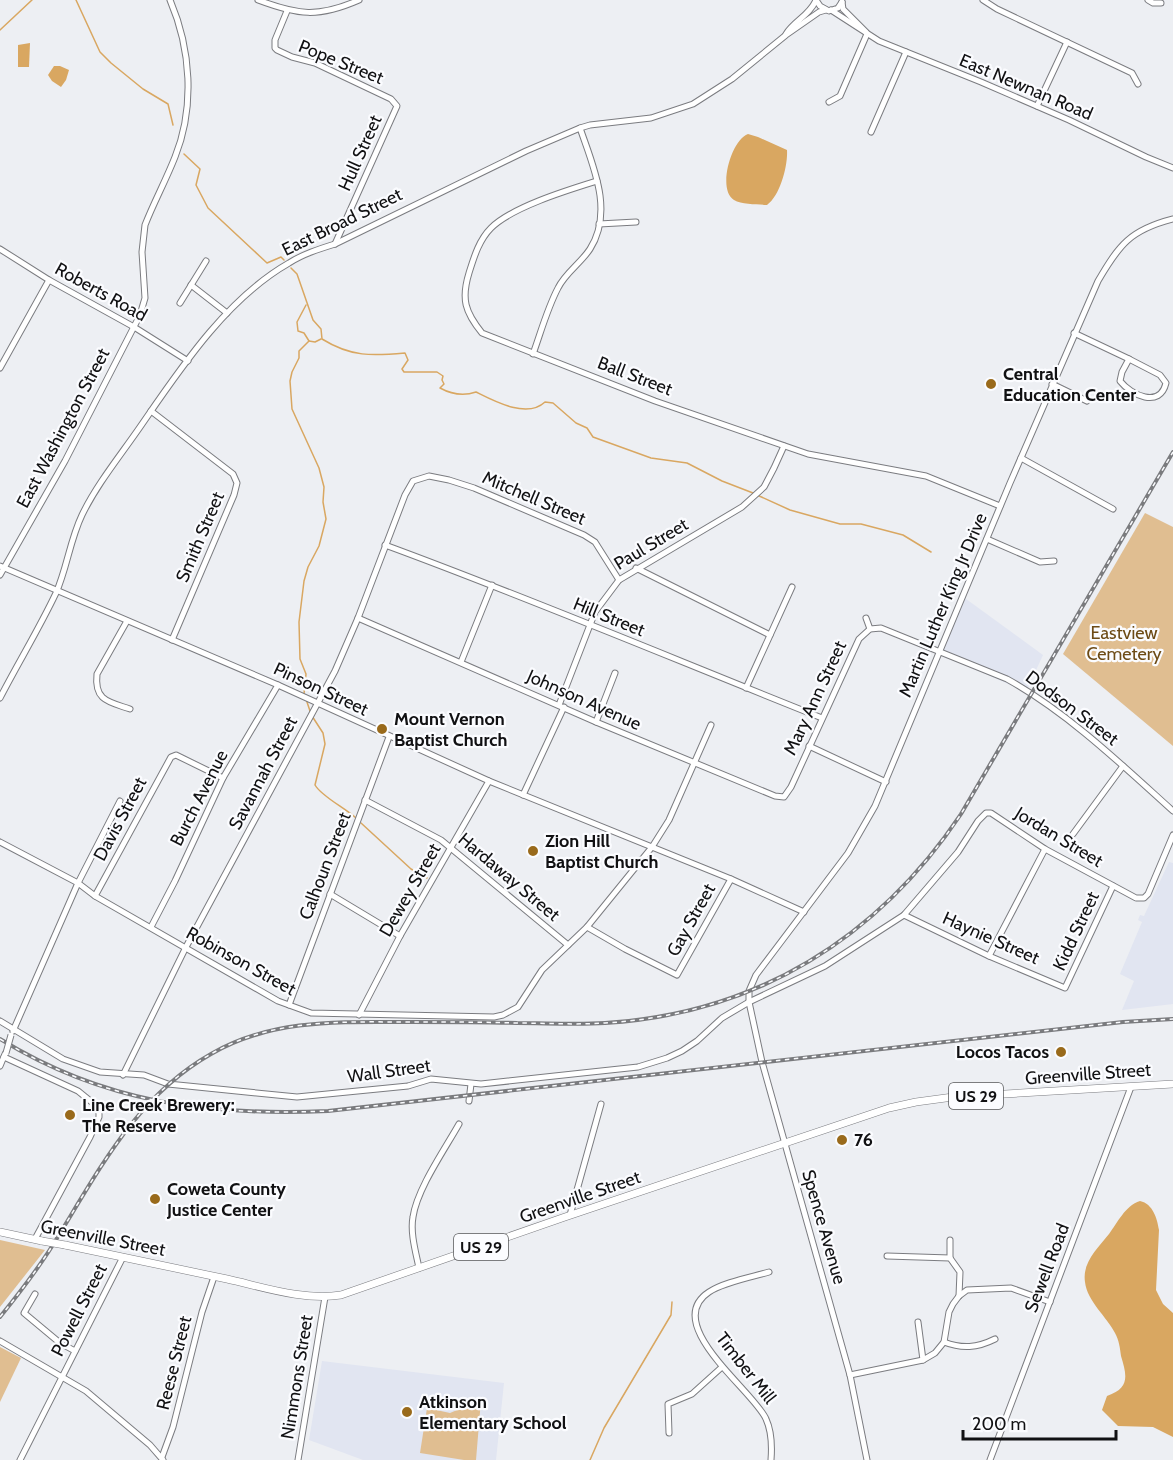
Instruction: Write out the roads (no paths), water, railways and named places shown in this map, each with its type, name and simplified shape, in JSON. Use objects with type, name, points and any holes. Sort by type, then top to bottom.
[{"type":"main road","name":"Greenville Street","points":[[0,1232],[275,1290],[325,1297],[341,1295],[850,1120],[916,1102],[953,1097],[1173,1084]]},
{"type":"street","name":"East Washington Street","points":[[0,575],[2,567],[65,461],[134,327],[145,298],[142,252],[145,225],[175,156],[184,128],[186,111],[187,58],[182,33],[170,0]]},
{"type":"street","points":[[258,0],[287,11],[308,13],[329,10],[359,0]]},
{"type":"street","name":"East Broad Street","points":[[816,0],[820,6],[829,10]]},
{"type":"street","name":"East Broad Street","points":[[786,34],[811,11],[816,0]]},
{"type":"street","points":[[983,0],[1132,73],[1138,84]]},
{"type":"street","points":[[1148,0],[1161,3]]},
{"type":"street","name":"East Broad Street","points":[[0,698],[57,591],[82,515],[103,479],[188,361],[227,313],[247,294],[288,263],[335,243],[526,151],[590,125],[651,118],[693,104],[732,79],[786,34],[819,12],[837,8],[842,1]]},
{"type":"street","name":"East Newnan Road","points":[[842,1],[843,9],[867,34]]},
{"type":"street","name":"East Newnan Road","points":[[829,10],[867,34],[906,52],[1037,106],[1173,168]]},
{"type":"street","name":"Pope Street","points":[[287,11],[275,40],[277,50],[338,74],[391,99],[397,106]]},
{"type":"street","points":[[829,102],[840,96],[867,34]]},
{"type":"street","points":[[1037,106],[1067,42]]},
{"type":"street","points":[[870,132],[906,52]]},
{"type":"street","name":"Hull Street","points":[[335,243],[397,106]]},
{"type":"street","points":[[533,354],[558,288],[565,276],[590,248],[599,224],[601,196],[580,128]]},
{"type":"street","name":"Ball Street","points":[[597,181],[553,195],[507,217],[492,228],[479,244],[467,281],[464,302],[472,320],[482,333],[655,401],[784,446],[834,460],[897,469],[926,476],[1000,506]]},
{"type":"street","name":"Martin Luther King Jr Drive","points":[[749,1002],[748,991],[756,975],[863,830],[886,782],[1000,506],[1098,281],[1119,248],[1136,233],[1173,217]]},
{"type":"street","points":[[599,224],[636,222]]},
{"type":"street","name":"Roberts Road","points":[[0,249],[188,361]]},
{"type":"street","points":[[180,303],[206,261]]},
{"type":"street","points":[[0,368],[49,280]]},
{"type":"street","points":[[191,285],[227,313]]},
{"type":"street","points":[[1074,333],[1129,359],[1160,375],[1166,383],[1164,390],[1150,398],[1135,395],[1126,388],[1120,381],[1129,359]]},
{"type":"street","points":[[1052,384],[1087,401]]},
{"type":"street","name":"Smith Street","points":[[151,411],[233,474],[237,483],[234,495],[172,640]]},
{"type":"street","name":"Paul Street","points":[[523,795],[562,706],[590,626],[601,602],[619,580],[636,568],[742,507],[764,487],[784,446]]},
{"type":"street","points":[[1021,458],[1113,509]]},
{"type":"street","name":"Mitchell Street","points":[[416,480],[429,476],[466,485],[584,535],[598,547],[619,580]]},
{"type":"street","name":"Savannah Street","points":[[123,1075],[186,947],[317,704],[358,618],[405,495],[416,480]]},
{"type":"street","points":[[987,539],[1040,562],[1054,561]]},
{"type":"street","name":"Hill Street","points":[[386,545],[492,585],[822,718]]},
{"type":"street","name":"Pinson Street","points":[[2,567],[278,685],[489,781],[731,879],[804,912]]},
{"type":"street","points":[[636,568],[770,635]]},
{"type":"street","points":[[461,662],[492,585]]},
{"type":"street","points":[[746,688],[792,587]]},
{"type":"street","name":"Johnson Avenue","points":[[358,618],[693,764],[775,796],[784,797],[793,784]]},
{"type":"street","name":"Mary Ann Street","points":[[866,618],[870,629]]},
{"type":"street","points":[[127,621],[97,674],[96,681],[103,700],[130,709]]},
{"type":"street","name":"Mary Ann Street","points":[[793,784],[853,649],[864,633],[870,629],[881,628],[940,651]]},
{"type":"street","name":"Dodson Street","points":[[940,651],[1021,687],[1075,725],[1173,811]]},
{"type":"street","points":[[596,722],[615,673]]},
{"type":"street","name":"Burch Avenue","points":[[151,927],[223,778],[278,685]]},
{"type":"street","name":"Robinson Street","points":[[0,842],[78,883],[95,896],[278,1001],[312,1013],[478,1017],[503,1015],[518,1007],[542,970],[587,927],[652,848],[669,820],[711,724]]},
{"type":"street","name":"Calhoun Street","points":[[289,1005],[389,737]]},
{"type":"street","points":[[808,746],[886,782]]},
{"type":"street","name":"Davis Street","points":[[95,896],[171,757],[176,755],[223,778]]},
{"type":"street","points":[[1073,834],[1123,766]]},
{"type":"street","name":"Dewey Street","points":[[359,1015],[400,936],[489,781]]},
{"type":"street","name":"Hardaway Street","points":[[366,800],[432,835],[568,945]]},
{"type":"street","points":[[0,1066],[12,1032],[78,883],[120,801]]},
{"type":"street","name":"Wall Street","points":[[0,1021],[12,1032],[71,1062],[100,1072],[144,1075],[168,1084],[297,1097],[408,1086],[431,1079],[471,1084],[490,1083],[629,1068],[657,1062],[690,1046],[722,1018],[749,1002],[825,966],[904,915],[958,852],[978,821],[986,813],[991,813]]},
{"type":"street","name":"Jordan Street","points":[[991,813],[1046,849],[1136,898],[1144,898],[1148,894],[1173,835]]},
{"type":"street","points":[[989,956],[1046,849]]},
{"type":"street","name":"Gay Street","points":[[587,927],[625,950],[677,975],[731,879]]},
{"type":"street","name":"Kidd Street","points":[[1065,988],[1113,886]]},
{"type":"street","points":[[330,894],[400,936]]},
{"type":"street","name":"Haynie Street","points":[[904,915],[989,956],[1065,988]]},
{"type":"street","name":"Spence Avenue","points":[[749,1002],[762,1062],[850,1375],[867,1460]]},
{"type":"street","points":[[5,1055],[78,1091],[99,1108],[99,1117],[90,1137],[38,1240]]},
{"type":"street","points":[[469,1101],[471,1084]]},
{"type":"street","name":"Sewell Road","points":[[990,1460],[1131,1087]]},
{"type":"street","points":[[570,1215],[601,1104]]},
{"type":"street","points":[[419,1269],[415,1251],[413,1217],[421,1193],[459,1124]]},
{"type":"street","points":[[950,1240],[950,1258],[960,1272],[959,1296]]},
{"type":"street","points":[[887,1256],[950,1258]]},
{"type":"street","name":"Powell Street","points":[[20,1460],[123,1257]]},
{"type":"street","name":"Timber Mill","points":[[770,1272],[710,1291],[699,1300],[696,1313],[697,1326],[705,1343],[722,1367],[766,1418],[770,1433],[771,1460]]},
{"type":"street","name":"Reese Street","points":[[163,1459],[201,1312],[214,1276]]},
{"type":"street","points":[[850,1375],[923,1360],[935,1353],[944,1342],[949,1312],[959,1296],[967,1290],[1011,1288],[1050,1302]]},
{"type":"street","points":[[34,1294],[24,1313],[60,1343],[75,1351]]},
{"type":"street","name":"Nimmons Street","points":[[298,1460],[325,1297]]},
{"type":"street","points":[[918,1322],[923,1360]]},
{"type":"street","points":[[944,1342],[968,1348],[986,1344],[995,1339]]},
{"type":"street","points":[[0,1341],[86,1391],[163,1459]]},
{"type":"street","points":[[669,1433],[668,1404],[692,1394],[722,1367]]},
{"type":"waterway","points":[[0,30],[32,0]]},
{"type":"waterway","points":[[76,0],[100,52],[143,89],[168,104],[173,125]]},
{"type":"waterway","points":[[184,154],[200,169],[196,185],[208,208],[267,263],[281,257],[284,260]]},
{"type":"waterway","points":[[291,268],[297,274],[313,320],[321,329],[322,339],[333,345],[362,354],[405,353],[408,360],[402,369],[404,372],[437,372],[443,376],[444,384],[440,388],[453,393],[476,392],[501,404],[520,409],[538,407],[545,402],[553,403],[576,423],[587,428],[593,437],[651,458],[687,463],[722,481],[753,493]]},
{"type":"waterway","points":[[304,694],[306,674],[300,659],[299,622],[304,581],[308,567],[319,546],[326,519],[323,502],[324,487],[319,468],[292,409],[290,381],[292,372],[299,358],[299,351],[309,341],[304,333],[298,331],[297,322],[306,305]]},
{"type":"waterway","points":[[309,341],[315,342],[321,339]]},
{"type":"waterway","points":[[757,495],[790,510],[840,524],[861,524],[903,535],[931,552]]},
{"type":"waterway","points":[[306,699],[310,711]]},
{"type":"waterway","points":[[312,716],[323,733],[325,744],[315,785],[322,793],[356,818]]},
{"type":"waterway","points":[[361,823],[411,869],[427,878]]},
{"type":"waterway","points":[[590,1460],[604,1428],[671,1315],[672,1302]]},
{"type":"railway","points":[[0,1317],[43,1260],[100,1168],[138,1116],[159,1093],[184,1072],[211,1054],[235,1042],[283,1028],[308,1024],[359,1022],[583,1024],[660,1017],[713,1004],[762,986],[808,962],[852,932],[892,898],[928,858],[961,814],[1173,452]]},
{"type":"railway","points":[[0,1039],[39,1061],[78,1078],[118,1091],[158,1101],[199,1107],[284,1112],[328,1111],[1123,1022],[1173,1019]]},
{"type":"place","name":"Central Education Center","points":[[991,384]]},
{"type":"place","name":"Mount Vernon Baptist Church","points":[[382,729]]},
{"type":"place","name":"Zion Hill Baptist Church","points":[[533,851]]},
{"type":"place","name":"Locos Tacos","points":[[1061,1052]]},
{"type":"place","name":"Line Creek Brewery: The Reserve","points":[[70,1115]]},
{"type":"place","name":"76","points":[[842,1140]]},
{"type":"place","name":"Coweta County Justice Center","points":[[155,1199]]},
{"type":"place","name":"Atkinson Elementary School","points":[[407,1412]]},
{"type":"park label","name":"Eastview Cemetery","points":[[1124,643]]}]
